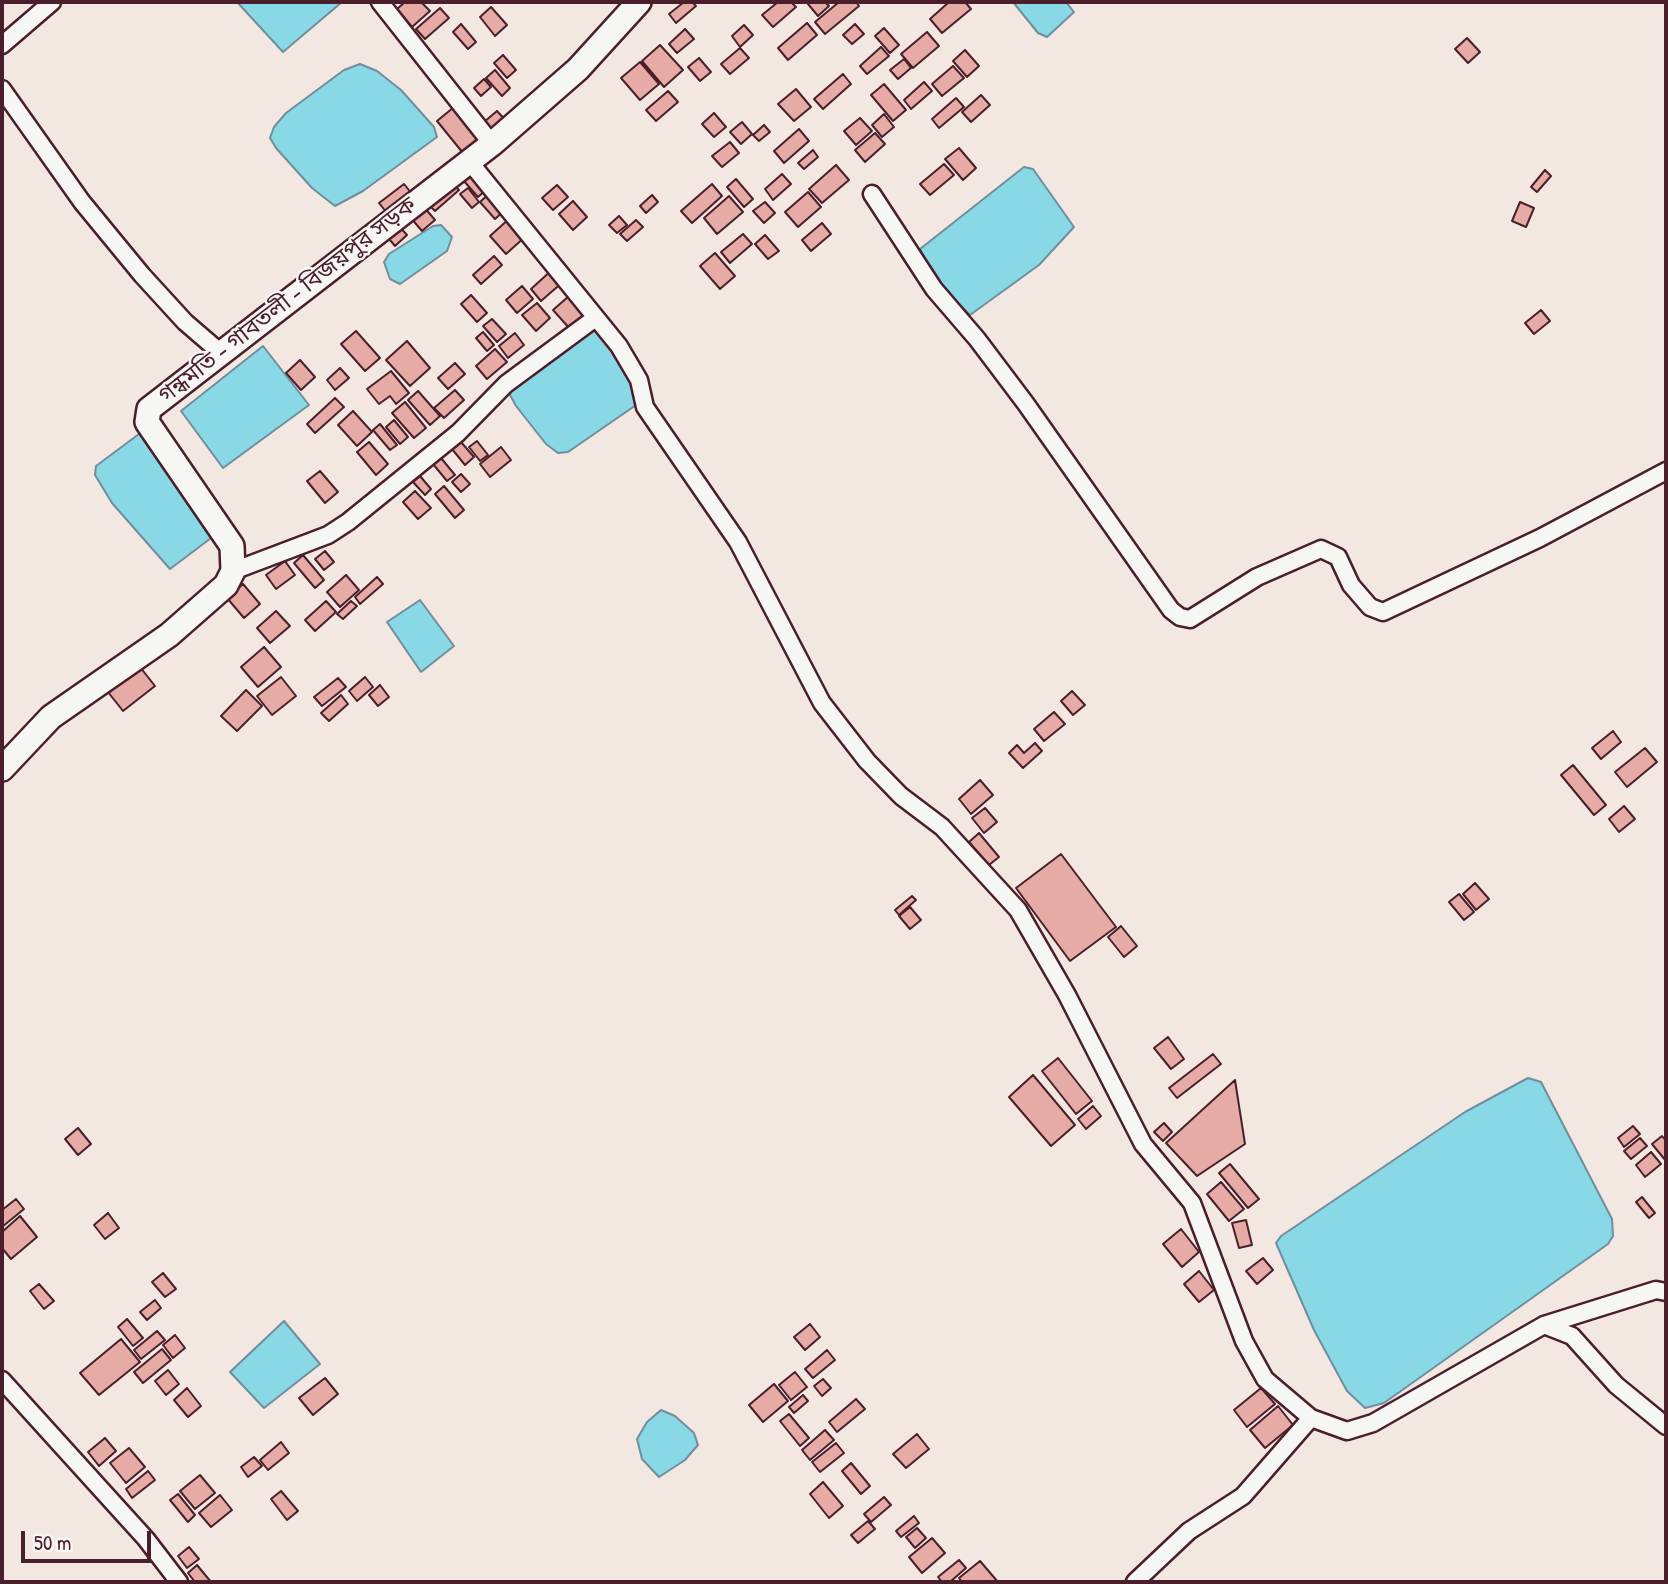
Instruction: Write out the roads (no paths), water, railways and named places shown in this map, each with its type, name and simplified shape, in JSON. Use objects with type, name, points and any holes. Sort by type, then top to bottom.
[{"type":"main road","name":"গন্ধমতি - গাবতলী - বিজয়পুর সড়ক","points":[[233,571],[232,546],[146,422],[145,415],[149,409],[492,144],[578,69],[639,2]]},
{"type":"main road","points":[[2,769],[51,718],[169,635],[226,585],[233,571]]},
{"type":"street","points":[[2,45],[52,2]]},
{"type":"street","points":[[380,2],[492,144]]},
{"type":"street","points":[[2,89],[82,202],[142,275],[185,322],[220,353]]},
{"type":"street","points":[[469,161],[594,319],[619,346],[639,380],[648,412],[738,542],[822,703],[867,761],[901,796],[943,827],[1018,910],[1067,995],[1143,1144],[1183,1189],[1195,1209],[1244,1342],[1265,1379],[1311,1418],[1347,1431],[1373,1423],[1544,1325],[1656,1290],[1666,1292]]},
{"type":"street","points":[[872,194],[934,289],[1026,404],[1171,610],[1180,617],[1191,619],[1257,577],[1321,549],[1338,557],[1352,585],[1370,607],[1383,612],[1540,538],[1666,471]]},
{"type":"street","points":[[233,571],[328,534],[348,522],[458,433],[506,384],[594,319]]},
{"type":"street","points":[[1544,1325],[1572,1336],[1616,1385],[1666,1426]]},
{"type":"street","points":[[2,1380],[146,1539],[179,1582]]},
{"type":"street","points":[[1135,1582],[1189,1531],[1242,1496],[1311,1418]]},
{"type":"water","points":[[237,2],[342,2],[283,52]]},
{"type":"water","points":[[1013,2],[1066,2],[1074,12],[1047,37],[1038,33]]},
{"type":"water","points":[[360,64],[377,71],[401,90],[434,127],[437,137],[363,191],[335,206],[312,188],[270,138],[274,127],[286,113],[344,70]]},
{"type":"water","points":[[1024,167],[1033,169],[1074,227],[1039,265],[970,315],[936,282],[920,249]]},
{"type":"water","points":[[441,225],[452,237],[447,251],[400,284],[390,279],[384,262],[389,254],[433,226]]},
{"type":"water","points":[[594,324],[641,389],[639,403],[568,452],[558,453],[546,444],[516,406],[509,393],[512,380]]},
{"type":"water","points":[[263,346],[309,405],[223,468],[181,411]]},
{"type":"water","points":[[143,431],[219,532],[170,569],[112,503],[95,475],[96,466]]},
{"type":"water","points":[[420,600],[454,646],[421,672],[387,622]]},
{"type":"water","points":[[1528,1078],[1541,1082],[1612,1219],[1613,1236],[1608,1244],[1384,1403],[1365,1408],[1347,1391],[1314,1330],[1276,1243],[1281,1236],[1465,1112]]},
{"type":"water","points":[[284,1321],[320,1364],[264,1408],[230,1372]]},
{"type":"water","points":[[661,1410],[675,1416],[694,1433],[698,1445],[685,1460],[659,1477],[642,1459],[637,1439],[647,1422]]}]
